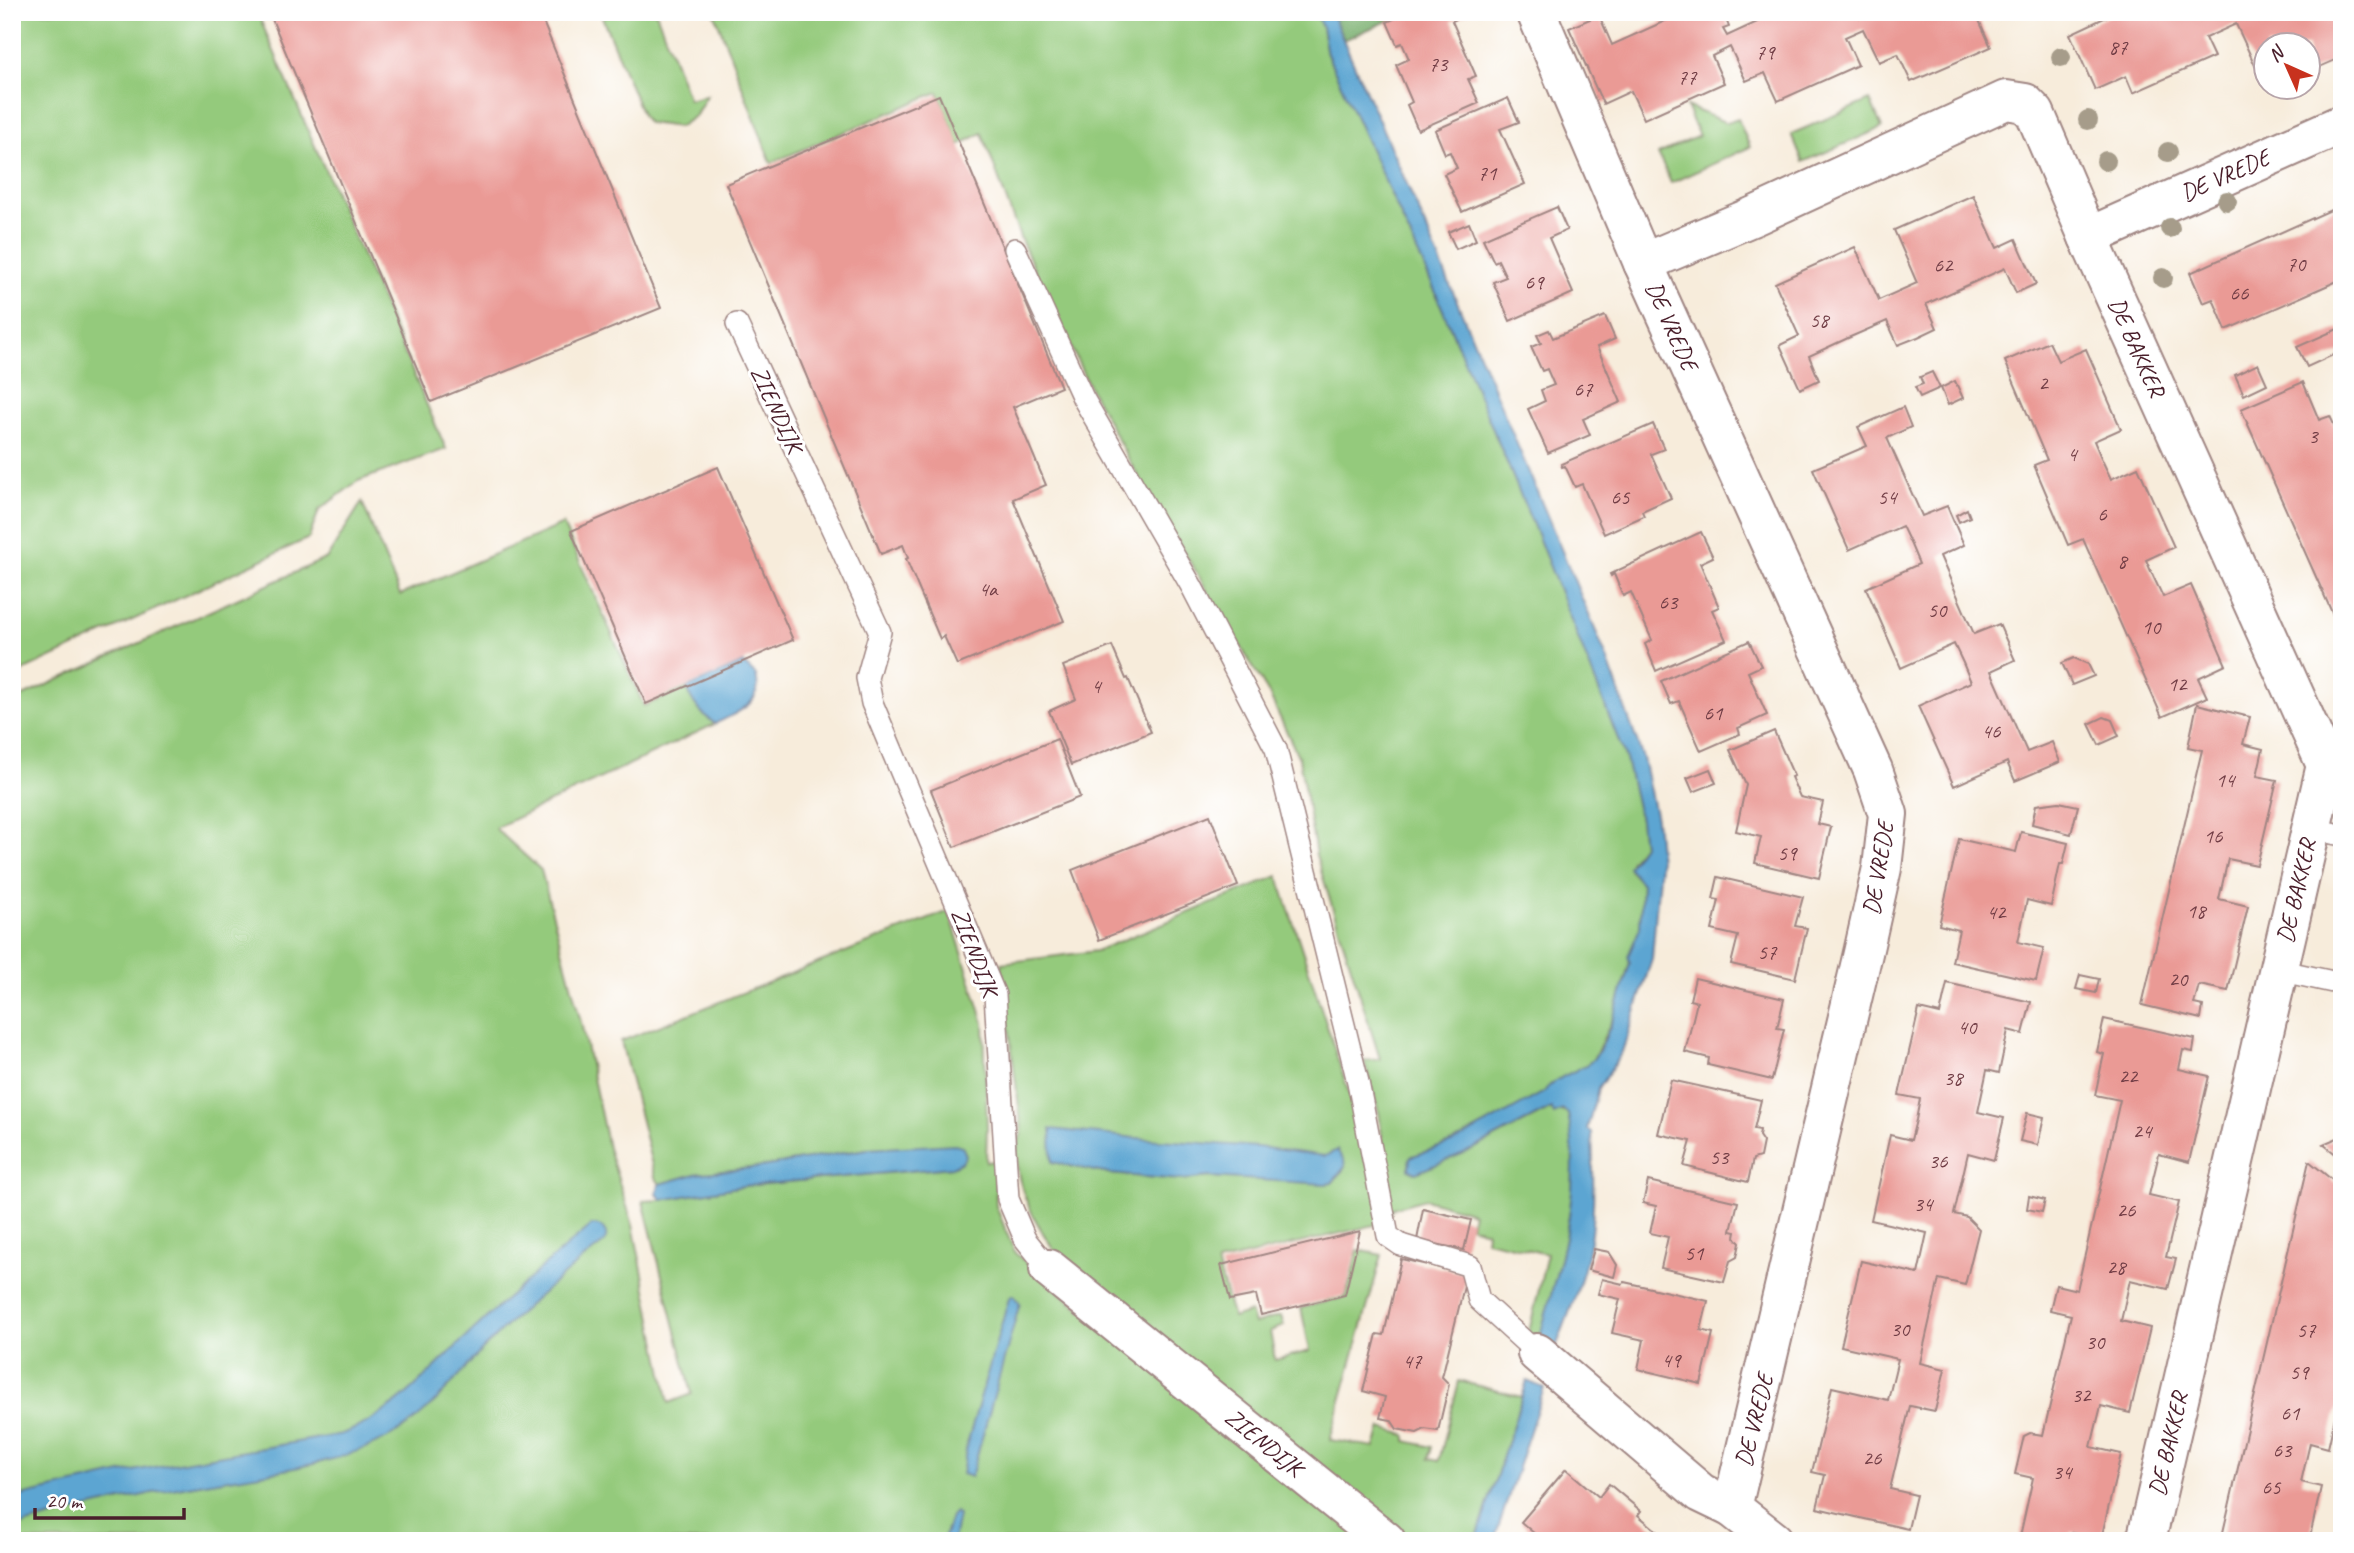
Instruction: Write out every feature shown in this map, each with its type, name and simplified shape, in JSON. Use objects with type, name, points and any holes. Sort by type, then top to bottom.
[{"type":"street","name":"DE VREDE","points":[[1536,12],[1643,263],[1873,770],[1888,814],[1882,868],[1732,1508]]},
{"type":"street","name":"DE VREDE","points":[[1643,263],[1754,216],[2006,100],[2025,103],[2035,113],[2088,237],[2342,124]]},
{"type":"street","name":"DE BAKKER","points":[[2088,237],[2326,765],[2326,832],[2278,971],[2146,1541]]},
{"type":"street","name":"ZIENDIJK","points":[[1049,1269],[1386,1541]]},
{"type":"street","points":[[1538,1353],[1701,1493],[1732,1508],[1774,1541]]},
{"type":"lane","points":[[1015,249],[1083,398],[1192,587],[1276,749],[1358,1082],[1388,1236],[1401,1245],[1470,1266],[1479,1300],[1538,1353]]},
{"type":"lane","name":"ZIENDIJK","points":[[737,324],[880,632],[867,678],[872,703],[995,995],[1008,1199],[1025,1239],[1049,1269]]},
{"type":"lane","points":[[2278,971],[2342,984]]},
{"type":"green space","points":[[12,12],[257,12],[446,449],[358,481],[319,510],[309,538],[12,676]]},
{"type":"green space","points":[[600,12],[656,12],[689,100],[707,95],[696,115],[679,127],[648,123],[643,117]]},
{"type":"green space","points":[[714,12],[1315,12],[1322,27],[1327,54],[1432,284],[1537,534],[1626,759],[1643,845],[1630,862],[1629,870],[1642,884],[1640,928],[1614,1016],[1592,1061],[1551,1085],[1545,1092],[1454,1142],[1410,1157],[1409,1169],[1416,1173],[1471,1150],[1552,1108],[1569,1114],[1573,1145],[1571,1203],[1561,1258],[1538,1344],[1527,1340],[1547,1254],[1486,1240],[1487,1231],[1470,1226],[1473,1213],[1425,1199],[1393,1208],[1387,1222],[1217,1263],[1233,1318],[1250,1312],[1254,1324],[1281,1316],[1284,1326],[1270,1331],[1275,1360],[1310,1351],[1301,1308],[1346,1297],[1358,1250],[1382,1255],[1330,1440],[1375,1447],[1381,1428],[1406,1435],[1406,1441],[1432,1447],[1429,1459],[1439,1461],[1459,1381],[1522,1397],[1476,1541],[1405,1541],[1066,1266],[1036,1220],[1027,1202],[1017,1166],[1017,1148],[1022,1132],[1001,963],[1096,951],[1278,876],[1362,1133],[1366,1163],[1386,1165],[1379,1113],[1364,1061],[1380,1059],[1316,855],[1299,758],[1268,692],[1130,462],[1090,388],[1021,240],[982,133],[959,145],[938,92],[771,163]],"holes":[[[1052,1162],[1342,1171],[1332,1183],[1210,1177],[1181,1180],[1109,1174]]]},
{"type":"green space","points":[[1331,12],[1408,12],[1344,40]]},
{"type":"green space","points":[[1870,100],[1882,128],[1803,162],[1791,134]]},
{"type":"green space","points":[[1686,106],[1727,123],[1738,119],[1750,147],[1671,183],[1658,154],[1699,136]]},
{"type":"green space","points":[[362,502],[400,595],[563,524],[644,706],[687,688],[698,708],[715,724],[495,828],[541,870],[581,1022],[608,1148],[633,1225],[669,1403],[692,1394],[643,1201],[743,1186],[952,1167],[866,1149],[761,1167],[695,1174],[660,1184],[655,1177],[621,1041],[949,911],[984,1023],[986,1162],[995,1161],[996,1206],[1015,1253],[1056,1289],[1370,1541],[12,1541],[12,701],[327,558]]},
{"type":"water","points":[[1315,12],[1331,12],[1424,223],[1605,653],[1643,758],[1656,819],[1660,863],[1652,959],[1622,1052],[1598,1089],[1587,1129],[1592,1132],[1591,1237],[1582,1277],[1555,1350],[1538,1344],[1567,1231],[1571,1203],[1573,1174],[1568,1114],[1563,1110],[1554,1114],[1551,1108],[1471,1150],[1416,1173],[1409,1169],[1410,1157],[1454,1142],[1544,1092],[1553,1083],[1589,1063],[1596,1056],[1614,1016],[1630,963],[1628,956],[1640,928],[1642,884],[1628,867],[1643,845],[1640,820],[1626,759],[1537,534],[1432,284],[1327,54],[1322,27]]},
{"type":"water","points":[[743,663],[756,675],[756,694],[747,706],[715,724],[698,708],[687,688]]},
{"type":"water","points":[[1051,1129],[1258,1147],[1325,1156],[1337,1150],[1345,1167],[1332,1183],[1325,1184],[1210,1177],[1181,1180],[1109,1174],[1052,1162]]},
{"type":"water","points":[[955,1144],[962,1146],[966,1155],[962,1162],[952,1167],[743,1186],[662,1200],[656,1193],[660,1184],[695,1174],[761,1167],[866,1149]]},
{"type":"water","points":[[592,1225],[604,1229],[605,1242],[528,1306],[485,1347],[434,1403],[398,1432],[350,1454],[296,1468],[144,1495],[12,1528],[12,1498],[121,1473],[342,1434],[360,1426],[410,1391],[513,1293]]},
{"type":"water","points":[[1013,1295],[1020,1303],[971,1477],[962,1474],[967,1444],[1009,1298]]},
{"type":"water","points":[[1527,1381],[1544,1388],[1494,1541],[1476,1541]]},
{"type":"water","points":[[955,1512],[958,1515],[953,1541],[943,1541],[951,1516]]},
{"type":"building","points":[[269,12],[539,12],[661,308],[431,402]]},
{"type":"building","points":[[1409,12],[1471,12],[1452,21],[1476,76],[1468,79],[1479,103],[1418,130],[1407,105],[1412,102],[1396,65],[1409,59],[1402,43],[1397,45],[1387,22]]},
{"type":"building","points":[[1685,12],[1723,12],[1729,27],[1723,29],[1727,36],[1779,12],[1857,12],[1860,18],[1872,12],[1993,12],[1978,18],[1991,47],[1911,82],[1898,54],[1879,62],[1863,29],[1845,37],[1858,65],[1778,101],[1765,73],[1746,81],[1730,47],[1712,56],[1724,83],[1644,119],[1631,91],[1603,104],[1569,28],[1599,15],[1612,45]]},
{"type":"building","points":[[2117,12],[2342,12],[2342,57],[2322,66],[2322,32],[2252,32],[2252,59],[2236,24],[2205,38],[2214,57],[2133,93],[2126,76],[2095,90],[2070,34]]},
{"type":"building","points":[[939,95],[1061,387],[1013,407],[1046,485],[1013,499],[1064,621],[957,665],[944,636],[940,639],[906,559],[908,558],[903,545],[881,554],[726,184]]},
{"type":"building","points":[[1508,98],[1519,122],[1500,129],[1525,184],[1462,212],[1444,174],[1457,168],[1450,152],[1445,154],[1435,130]]},
{"type":"building","points":[[1973,195],[1997,248],[2016,239],[2036,284],[2016,293],[2005,268],[1926,304],[1937,328],[1918,337],[1898,345],[1887,321],[1809,356],[1819,380],[1800,389],[1780,345],[1799,336],[1775,283],[1855,247],[1879,300],[1917,283],[1894,230]]},
{"type":"building","points":[[2342,205],[2342,279],[2226,330],[2213,299],[2203,303],[2190,273]]},
{"type":"building","points":[[1557,207],[1567,230],[1549,238],[1573,293],[1510,321],[1493,282],[1506,277],[1498,260],[1494,262],[1483,239]]},
{"type":"building","points":[[1469,223],[1476,240],[1456,249],[1448,232]]},
{"type":"building","points":[[1605,316],[1615,339],[1597,347],[1621,402],[1583,419],[1590,435],[1548,453],[1528,409],[1545,401],[1541,390],[1554,385],[1547,369],[1542,371],[1531,347],[1541,343],[1537,335],[1549,330],[1553,338]]},
{"type":"building","points":[[2340,328],[2342,351],[2307,367],[2297,347]]},
{"type":"building","points":[[2049,342],[2058,361],[2086,349],[2121,429],[2094,441],[2102,460],[2111,479],[2138,467],[2174,547],[2146,560],[2163,597],[2191,585],[2226,665],[2198,678],[2207,697],[2162,717],[2083,539],[2068,545],[2034,465],[2047,460],[2005,361]]},
{"type":"building","points":[[2258,364],[2267,384],[2244,395],[2235,375]]},
{"type":"building","points":[[1932,372],[1940,388],[1920,397],[1915,387],[1923,384],[1920,377]]},
{"type":"building","points":[[1955,381],[1963,398],[1948,405],[1941,388]]},
{"type":"building","points":[[2303,382],[2319,420],[2330,416],[2342,442],[2342,454],[2336,456],[2342,470],[2342,635],[2241,409]]},
{"type":"building","points":[[1903,407],[1911,427],[1887,438],[1922,516],[1947,506],[1964,545],[1940,556],[1974,634],[1999,624],[2015,660],[1991,671],[2027,752],[2052,742],[2060,762],[2015,781],[2007,762],[1954,786],[1918,706],[1971,682],[1963,663],[1954,644],[1901,668],[1866,588],[1919,564],[1911,545],[1902,526],[1849,550],[1813,469],[1867,446],[1858,427]]},
{"type":"building","points":[[1653,424],[1664,449],[1651,454],[1671,498],[1642,511],[1644,516],[1604,534],[1582,484],[1575,487],[1565,466],[1562,467],[1561,464]]},
{"type":"building","points":[[718,467],[793,640],[646,704],[571,531]]},
{"type":"building","points":[[1967,509],[1970,517],[1959,522],[1956,515]]},
{"type":"building","points":[[1701,532],[1713,557],[1700,563],[1719,607],[1712,610],[1726,640],[1656,671],[1645,644],[1652,640],[1631,592],[1623,596],[1614,574],[1610,574]]},
{"type":"building","points":[[1749,641],[1761,666],[1748,672],[1767,715],[1738,728],[1740,734],[1701,751],[1679,701],[1671,704],[1661,681]]},
{"type":"building","points":[[1112,646],[1151,732],[1071,765],[1049,711],[1076,699],[1063,666]]},
{"type":"building","points":[[2074,658],[2088,664],[2094,676],[2072,685],[2062,663]]},
{"type":"building","points":[[2197,704],[2250,717],[2243,744],[2263,749],[2257,776],[2277,780],[2257,865],[2228,859],[2219,899],[2248,906],[2228,991],[2199,985],[2194,1004],[2203,1006],[2201,1019],[2142,1005],[2202,750],[2188,747]]},
{"type":"building","points":[[2104,717],[2112,720],[2119,736],[2099,745],[2089,724]]},
{"type":"building","points":[[1774,731],[1794,776],[1791,777],[1800,797],[1823,802],[1818,824],[1831,827],[1819,878],[1755,863],[1761,837],[1736,831],[1746,785],[1730,750]]},
{"type":"building","points":[[1057,739],[1080,797],[954,847],[931,790]]},
{"type":"building","points":[[1710,769],[1716,783],[1693,792],[1687,778]]},
{"type":"building","points":[[2059,802],[2078,806],[2071,834],[2032,824],[2036,805]]},
{"type":"building","points":[[1210,815],[1238,886],[1099,940],[1072,870]]},
{"type":"building","points":[[2021,832],[2068,843],[2063,864],[2060,864],[2051,906],[2027,900],[2018,942],[2044,948],[2036,981],[1952,962],[1959,930],[1939,925],[1959,839],[2016,852]]},
{"type":"building","points":[[1718,877],[1803,897],[1795,926],[1807,928],[1795,979],[1731,964],[1738,936],[1712,930],[1719,900],[1713,899]]},
{"type":"building","points":[[2080,975],[2099,979],[2096,993],[2076,989]]},
{"type":"building","points":[[1695,978],[1784,999],[1777,1028],[1784,1029],[1772,1080],[1708,1065],[1709,1058],[1685,1052],[1697,1002],[1690,1000]]},
{"type":"building","points":[[1947,983],[2031,1002],[2023,1034],[2008,1030],[1999,1073],[1987,1070],[1978,1112],[2004,1118],[1994,1160],[1968,1153],[1954,1214],[1967,1217],[1979,1229],[1965,1285],[1939,1279],[1920,1363],[1945,1369],[1935,1411],[1910,1406],[1890,1489],[1916,1495],[1908,1529],[1817,1508],[1825,1475],[1812,1472],[1832,1387],[1888,1400],[1898,1359],[1841,1346],[1861,1261],[1918,1274],[1927,1233],[1871,1220],[1890,1135],[1911,1140],[1916,1120],[1920,1099],[1899,1095],[1919,1009],[1940,1014]]},
{"type":"building","points":[[2104,1019],[2195,1039],[2193,1052],[2183,1050],[2179,1069],[2209,1076],[2189,1162],[2159,1154],[2149,1195],[2179,1202],[2166,1257],[2176,1259],[2168,1289],[2130,1280],[2121,1321],[2150,1328],[2130,1413],[2101,1406],[2091,1447],[2121,1454],[2101,1539],[2072,1532],[2069,1541],[2019,1541],[2033,1478],[2015,1474],[2024,1436],[2030,1433],[2043,1435],[2071,1315],[2050,1310],[2056,1285],[2077,1290],[2120,1100],[2095,1095],[2104,1054],[2097,1052]]},
{"type":"building","points":[[1671,1080],[1761,1100],[1754,1129],[1760,1130],[1759,1136],[1763,1142],[1760,1157],[1753,1159],[1748,1182],[1684,1166],[1691,1141],[1658,1134]]},
{"type":"building","points":[[2027,1113],[2044,1117],[2038,1145],[2020,1141]]},
{"type":"building","points":[[2342,1136],[2342,1159],[2323,1144]]},
{"type":"building","points":[[2309,1161],[2342,1188],[2342,1307],[2337,1326],[2342,1327],[2342,1387],[2328,1448],[2310,1443],[2301,1482],[2321,1487],[2309,1541],[2221,1541]]},
{"type":"building","points":[[1648,1181],[1738,1202],[1731,1231],[1736,1232],[1735,1237],[1740,1243],[1737,1257],[1730,1261],[1724,1282],[1661,1268],[1668,1237],[1650,1233],[1656,1206],[1643,1203]]},
{"type":"building","points":[[2029,1196],[2045,1200],[2042,1212],[2027,1209]]},
{"type":"building","points":[[1423,1209],[1471,1220],[1464,1250],[1417,1240]]},
{"type":"building","points":[[1360,1231],[1345,1295],[1261,1315],[1256,1295],[1230,1300],[1221,1265]]},
{"type":"building","points":[[1594,1249],[1609,1252],[1617,1265],[1614,1277],[1588,1270]]},
{"type":"building","points":[[1401,1259],[1467,1274],[1442,1377],[1449,1384],[1438,1431],[1425,1429],[1417,1433],[1397,1429],[1391,1420],[1380,1418],[1385,1397],[1363,1391],[1377,1334],[1384,1335]]},
{"type":"building","points":[[1602,1279],[1708,1301],[1701,1330],[1713,1333],[1701,1384],[1638,1369],[1644,1340],[1612,1333],[1620,1299],[1598,1294]]},
{"type":"building","points":[[1566,1469],[1599,1497],[1609,1484],[1641,1511],[1638,1515],[1663,1536],[1659,1541],[1543,1541],[1521,1522]]}]
